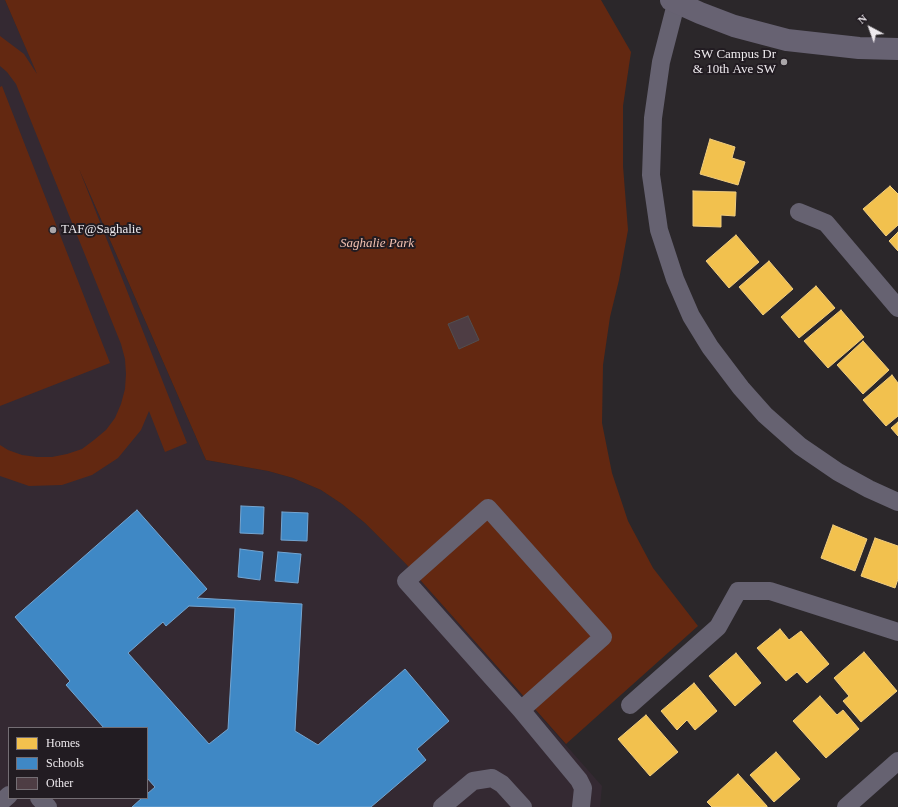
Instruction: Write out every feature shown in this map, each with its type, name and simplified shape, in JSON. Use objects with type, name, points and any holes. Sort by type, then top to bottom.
[{"type":"main road","points":[[674,1],[734,26],[787,40],[859,48],[898,50]]},
{"type":"street","points":[[674,1],[661,62],[655,102],[651,175],[659,230],[675,278],[688,310],[710,348],[741,388],[765,415],[800,446],[838,472],[868,489],[898,502]]},
{"type":"street","points":[[799,212],[826,223],[898,308]]},
{"type":"street","points":[[521,710],[603,637],[488,508],[406,581],[521,710],[579,780],[583,788],[581,807]]},
{"type":"street","points":[[630,705],[718,627],[738,591],[770,591],[898,632]]},
{"type":"street","points":[[846,807],[898,762]]},
{"type":"street","points":[[442,807],[473,780],[492,778],[502,784],[523,807]]},
{"type":"street","points":[[0,803],[8,796]]},
{"type":"street","points":[[40,799],[48,807]]},
{"type":"shaded area","name":"TAF@Saghalie","points":[[0,0],[5,0],[206,460],[268,471],[293,478],[321,490],[342,504],[365,523],[406,564],[602,786],[600,807],[0,807]]},
{"type":"green space","name":"Saghalie Park","points":[[5,0],[601,0],[631,52],[623,106],[623,166],[628,230],[619,280],[610,317],[603,365],[602,423],[612,473],[628,521],[653,568],[698,626],[566,744],[406,564],[365,523],[342,504],[321,490],[293,478],[268,471],[206,460],[79,169],[187,443],[165,452],[149,411],[141,430],[118,458],[92,475],[62,485],[29,486],[0,476],[0,445],[8,450],[22,455],[52,457],[82,449],[94,440],[106,430],[115,418],[125,389],[126,374],[125,359],[121,344],[16,84],[7,72],[0,66],[0,36],[24,54],[37,74]]},
{"type":"green space","points":[[2,86],[110,363],[0,406],[0,87]]},
{"type":"building: Homes","points":[[710,139],[735,147],[732,158],[745,162],[738,185],[700,174]]},
{"type":"building: Homes","points":[[890,186],[898,194],[898,225],[886,236],[863,209]]},
{"type":"building: Homes","points":[[693,191],[736,192],[735,216],[721,215],[721,227],[693,226]]},
{"type":"building: Homes","points":[[898,232],[898,251],[889,241]]},
{"type":"building: Homes","points":[[736,235],[759,262],[729,288],[706,261]]},
{"type":"building: Homes","points":[[769,261],[793,289],[763,315],[739,287]]},
{"type":"building: Homes","points":[[816,286],[835,308],[799,338],[781,317]]},
{"type":"building: Homes","points":[[841,310],[864,337],[828,368],[804,341]]},
{"type":"building: Homes","points":[[863,341],[889,370],[863,394],[837,365]]},
{"type":"building: Homes","points":[[892,375],[898,383],[898,416],[886,426],[863,400]]},
{"type":"building: Homes","points":[[898,422],[898,436],[891,428]]},
{"type":"building: Homes","points":[[833,525],[867,539],[855,571],[821,558]]},
{"type":"building: Homes","points":[[875,538],[898,546],[898,579],[895,588],[861,576]]},
{"type":"building: Homes","points":[[780,629],[789,640],[801,631],[829,664],[807,683],[797,672],[786,681],[757,648]]},
{"type":"building: Homes","points":[[864,652],[897,691],[861,722],[843,701],[849,696],[834,678]]},
{"type":"building: Homes","points":[[736,653],[761,683],[735,706],[709,676]]},
{"type":"building: Homes","points":[[694,683],[717,711],[695,730],[687,720],[677,730],[661,711]]},
{"type":"building: Homes","points":[[820,696],[837,715],[843,710],[859,729],[826,758],[793,721]]},
{"type":"building: Homes","points":[[646,715],[678,752],[650,776],[618,739]]},
{"type":"building: Homes","points":[[776,752],[800,779],[774,802],[750,775]]},
{"type":"building: Homes","points":[[738,774],[767,807],[712,807],[707,802]]},
{"type":"building: Schools","points":[[241,506],[264,507],[263,534],[240,533]]},
{"type":"building: Schools","points":[[137,510],[207,589],[197,598],[302,604],[295,731],[318,745],[405,669],[449,721],[417,749],[426,760],[371,807],[132,807],[141,799],[148,799],[148,793],[155,787],[148,779],[148,727],[103,727],[66,685],[70,681],[15,617]],"holes":[[[189,606],[235,608],[228,729],[209,744],[128,653],[163,622],[166,626]]]},
{"type":"building: Schools","points":[[282,512],[308,513],[307,541],[281,540]]},
{"type":"building: Schools","points":[[240,549],[263,552],[260,580],[238,577]]},
{"type":"building: Schools","points":[[278,552],[301,554],[298,583],[275,581]]},
{"type":"building: Other","points":[[468,316],[479,340],[459,349],[448,324]]},
{"type":"place","name":"SW Campus Dr & 10th Ave SW","points":[[784,62]]},
{"type":"place","name":"TAF@Saghalie","points":[[53,230]]}]
